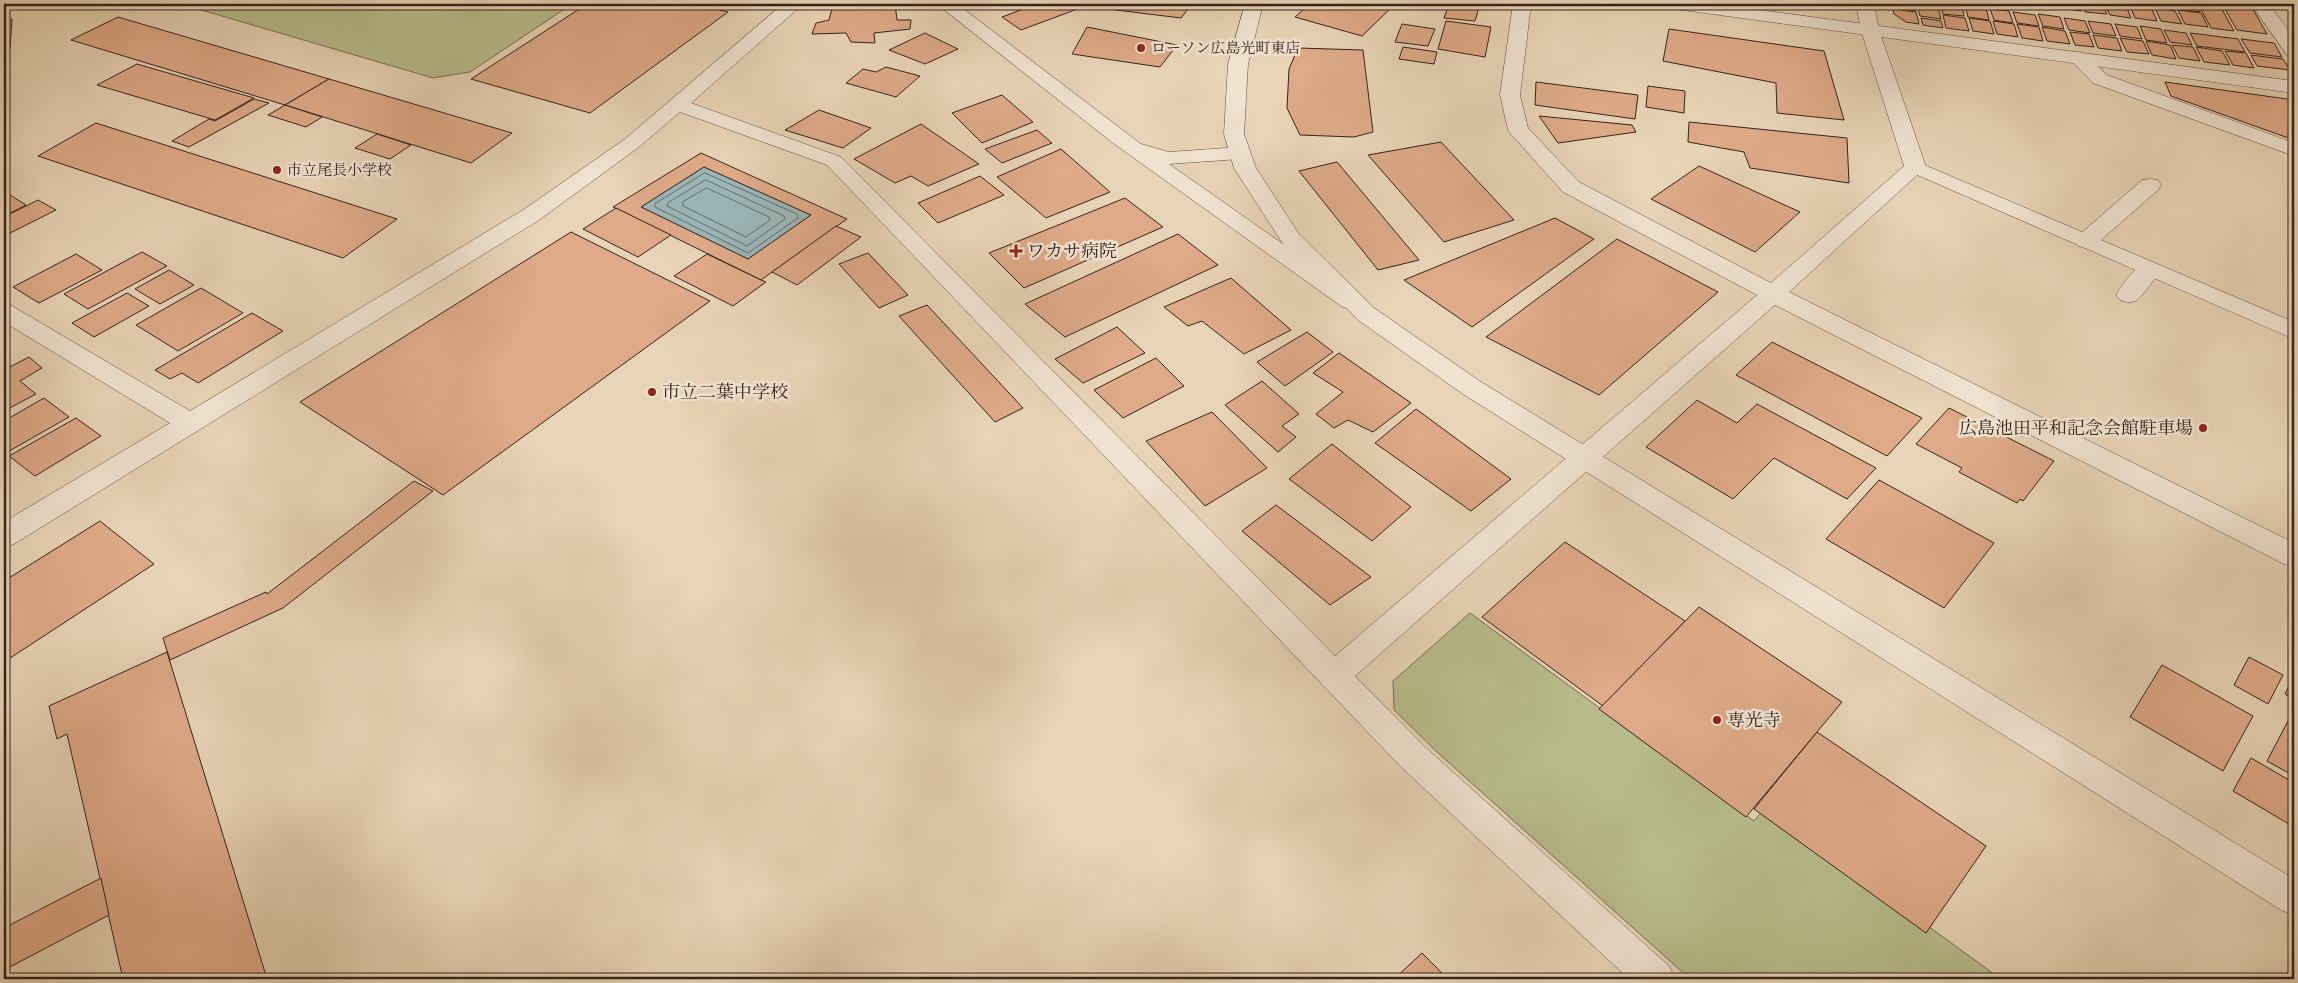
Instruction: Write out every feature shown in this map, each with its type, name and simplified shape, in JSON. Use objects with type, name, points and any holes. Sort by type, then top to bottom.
[{"type":"street","points":[[4,536],[531,215],[611,160],[678,105],[794,4]]},
{"type":"street","points":[[946,4],[1120,139],[1472,388],[2294,898]]},
{"type":"street","points":[[1254,4],[1238,64],[1234,134],[1244,168],[1291,239],[1366,314]]},
{"type":"street","points":[[1522,4],[1510,96],[1518,130],[1571,187],[1773,294],[2294,556]]},
{"type":"street","points":[[1675,4],[2294,87]]},
{"type":"street","points":[[1865,4],[1870,30],[1915,167],[2294,331]]},
{"type":"street","points":[[2260,4],[2294,51]]},
{"type":"street","points":[[2078,58],[2100,79],[2294,150]]},
{"type":"street","points":[[678,105],[834,161],[1413,757],[1656,979]]},
{"type":"street","points":[[1120,139],[1149,153],[1168,158],[1240,153]]},
{"type":"street","points":[[1334,676],[1773,294],[1915,167]]},
{"type":"street","points":[[2086,241],[2150,185]]},
{"type":"street","points":[[2128,295],[2150,268]]},
{"type":"street","points":[[4,311],[190,423]]},
{"type":"green space","points":[[181,4],[572,4],[470,72],[433,78]]},
{"type":"green space","points":[[1470,613],[1754,821],[1765,808],[2001,979],[1690,979],[1438,753],[1394,710],[1393,681]]},
{"type":"water","points":[[704,167],[811,215],[748,259],[641,207]]},
{"type":"building","points":[[587,4],[695,4],[728,12],[590,113],[471,79]]},
{"type":"building","points":[[895,4],[897,20],[911,20],[910,29],[874,33],[875,43],[851,42],[846,33],[812,34],[816,23],[829,20],[833,5]]},
{"type":"building","points":[[1037,4],[1091,4],[1021,30],[1002,17]]},
{"type":"building","points":[[1111,4],[1192,4],[1181,18],[1108,9]]},
{"type":"building","points":[[1310,4],[1395,4],[1362,36],[1295,17]]},
{"type":"building","points":[[1449,4],[1480,4],[1475,21],[1444,18]]},
{"type":"building","points":[[1891,4],[1914,4],[1916,11],[1892,8]]},
{"type":"building","points":[[1917,4],[1937,4],[1941,19],[1920,16]]},
{"type":"building","points":[[1940,4],[1962,5],[1964,16],[1943,14]]},
{"type":"building","points":[[2058,4],[2078,4],[2081,11],[2060,8]]},
{"type":"building","points":[[2081,4],[2102,4],[2107,14],[2085,12]]},
{"type":"building","points":[[2105,4],[2125,4],[2131,18],[2110,15]]},
{"type":"building","points":[[2129,4],[2151,7],[2157,21],[2135,18]]},
{"type":"building","points":[[2152,4],[2173,4],[2175,9],[2153,6]]},
{"type":"building","points":[[2176,4],[2196,4],[2200,12],[2178,9]]},
{"type":"building","points":[[2198,4],[2219,4],[2234,31],[2211,28]]},
{"type":"building","points":[[2222,4],[2251,6],[2267,34],[2237,30]]},
{"type":"building","points":[[1965,5],[1986,8],[1989,20],[1968,17]]},
{"type":"building","points":[[2155,8],[2175,11],[2182,24],[2161,21]]},
{"type":"building","points":[[1893,9],[1916,12],[1919,24],[1906,22],[1894,14]]},
{"type":"building","points":[[1990,9],[2009,11],[2013,23],[1994,20]]},
{"type":"building","points":[[2178,10],[2201,13],[2208,27],[2185,24]]},
{"type":"building","points":[[2013,12],[2035,15],[2039,26],[2017,23]]},
{"type":"building","points":[[2038,14],[2060,17],[2064,29],[2043,26]]},
{"type":"building","points":[[1943,15],[1965,18],[1969,31],[1946,28]]},
{"type":"building","points":[[118,17],[329,79],[285,105],[71,40]]},
{"type":"building","points":[[1921,18],[1941,21],[1943,28],[1923,25]]},
{"type":"building","points":[[1969,18],[1990,21],[1994,34],[1973,31]]},
{"type":"building","points":[[2064,18],[2085,21],[2090,33],[2069,30]]},
{"type":"building","points":[[12,19],[10,49],[4,50],[4,21]]},
{"type":"building","points":[[1446,21],[1491,27],[1485,57],[1438,49]]},
{"type":"building","points":[[1993,21],[2014,24],[2018,37],[1997,34]]},
{"type":"building","points":[[2088,21],[2111,24],[2116,36],[2093,33]]},
{"type":"building","points":[[1402,24],[1435,29],[1428,46],[1395,42]]},
{"type":"building","points":[[2017,24],[2039,27],[2043,41],[2022,38]]},
{"type":"building","points":[[2115,24],[2137,27],[2142,39],[2120,36]]},
{"type":"building","points":[[2140,26],[2161,29],[2167,43],[2146,40]]},
{"type":"building","points":[[1087,27],[1177,45],[1160,67],[1072,54]]},
{"type":"building","points":[[2042,27],[2065,31],[2070,44],[2047,41]]},
{"type":"building","points":[[1669,29],[1824,51],[1844,120],[1777,113],[1776,83],[1663,61]]},
{"type":"building","points":[[2164,30],[2186,33],[2192,45],[2170,42]]},
{"type":"building","points":[[2070,32],[2089,34],[2094,47],[2075,45]]},
{"type":"building","points":[[925,33],[958,49],[925,64],[889,50]]},
{"type":"building","points":[[2190,33],[2238,39],[2245,52],[2197,46]]},
{"type":"building","points":[[2093,35],[2117,38],[2122,51],[2098,48]]},
{"type":"building","points":[[2120,38],[2143,41],[2149,54],[2127,52]]},
{"type":"building","points":[[2241,39],[2274,43],[2282,57],[2250,53]]},
{"type":"building","points":[[2146,41],[2170,45],[2176,59],[2152,55]]},
{"type":"building","points":[[2172,45],[2193,47],[2200,61],[2179,58]]},
{"type":"building","points":[[1403,47],[1437,52],[1434,64],[1399,59]]},
{"type":"building","points":[[2196,47],[2222,51],[2230,65],[2204,62]]},
{"type":"building","points":[[1298,48],[1363,50],[1373,132],[1354,137],[1300,135],[1287,108],[1289,69]]},
{"type":"building","points":[[2225,51],[2246,53],[2254,68],[2233,65]]},
{"type":"building","points":[[2251,55],[2283,59],[2290,70],[2257,66]]},
{"type":"building","points":[[137,64],[254,98],[215,120],[97,85]]},
{"type":"building","points":[[886,67],[920,76],[896,97],[846,83],[863,69],[876,72]]},
{"type":"building","points":[[329,79],[512,133],[471,163],[285,105]]},
{"type":"building","points":[[1536,82],[1638,95],[1635,119],[1535,105]]},
{"type":"building","points":[[2165,82],[2294,100],[2294,140],[2171,96]]},
{"type":"building","points":[[1648,86],[1685,91],[1684,113],[1646,107]]},
{"type":"building","points":[[1002,95],[1033,122],[982,143],[952,113]]},
{"type":"building","points":[[254,99],[269,103],[189,147],[172,141],[209,119],[215,121]]},
{"type":"building","points":[[285,105],[322,117],[306,127],[268,115]]},
{"type":"building","points":[[819,110],[871,128],[843,148],[785,130]]},
{"type":"building","points":[[1539,116],[1632,125],[1636,132],[1558,143]]},
{"type":"building","points":[[1689,122],[1847,138],[1849,183],[1750,168],[1744,152],[1688,142]]},
{"type":"building","points":[[96,123],[397,219],[343,258],[38,156]]},
{"type":"building","points":[[921,124],[979,164],[928,186],[911,176],[895,183],[854,159]]},
{"type":"building","points":[[1037,130],[1052,143],[1002,163],[985,149]]},
{"type":"building","points":[[377,134],[411,145],[390,159],[355,148]]},
{"type":"building","points":[[1441,142],[1514,220],[1444,242],[1368,155]]},
{"type":"building","points":[[1061,149],[1110,192],[1046,218],[997,177]]},
{"type":"building","points":[[701,153],[847,219],[761,280],[613,207]],"holes":[[[704,167],[811,215],[748,259],[641,207]]]},
{"type":"building","points":[[1337,162],[1419,260],[1378,270],[1299,171]]},
{"type":"building","points":[[1699,166],[1800,212],[1755,252],[1651,199]]},
{"type":"building","points":[[980,176],[1004,195],[938,223],[918,203]]},
{"type":"building","points":[[7,193],[26,205],[4,216],[4,195]]},
{"type":"building","points":[[1125,198],[1163,227],[1024,288],[989,253]]},
{"type":"building","points":[[38,200],[56,210],[4,236],[4,217]]},
{"type":"building","points":[[616,208],[671,235],[638,257],[583,229]]},
{"type":"building","points":[[1555,218],[1594,239],[1472,327],[1404,280]]},
{"type":"building","points":[[836,226],[861,237],[797,285],[772,272]]},
{"type":"building","points":[[571,232],[710,301],[443,495],[300,402]]},
{"type":"building","points":[[1178,234],[1218,265],[1065,337],[1025,304]]},
{"type":"building","points":[[1617,239],[1718,292],[1599,395],[1486,337]]},
{"type":"building","points":[[142,252],[167,266],[88,309],[64,294]]},
{"type":"building","points":[[868,253],[908,295],[879,308],[839,264]]},
{"type":"building","points":[[76,254],[102,270],[39,303],[13,287]]},
{"type":"building","points":[[707,254],[766,282],[733,306],[674,276]]},
{"type":"building","points":[[169,270],[194,285],[160,304],[135,289]]},
{"type":"building","points":[[1231,278],[1291,330],[1244,354],[1202,321],[1188,326],[1164,307]]},
{"type":"building","points":[[201,288],[243,313],[178,351],[136,325]]},
{"type":"building","points":[[127,293],[149,306],[94,337],[72,323]]},
{"type":"building","points":[[927,305],[1023,408],[995,422],[899,316]]},
{"type":"building","points":[[252,313],[283,331],[198,383],[182,373],[170,379],[155,370]]},
{"type":"building","points":[[1117,327],[1145,353],[1083,383],[1055,359]]},
{"type":"building","points":[[1307,332],[1333,352],[1285,386],[1257,362]]},
{"type":"building","points":[[1772,342],[1922,418],[1887,456],[1736,375]]},
{"type":"building","points":[[1339,353],[1411,403],[1373,432],[1348,420],[1334,428],[1316,414],[1343,392],[1313,373]]},
{"type":"building","points":[[29,357],[42,368],[20,381],[36,394],[4,411],[4,370]]},
{"type":"building","points":[[1156,358],[1184,386],[1123,418],[1094,390]]},
{"type":"building","points":[[1262,381],[1299,414],[1282,426],[1296,437],[1278,452],[1225,405]]},
{"type":"building","points":[[44,398],[69,417],[4,454],[4,421]]},
{"type":"building","points":[[1697,400],[1737,423],[1757,404],[1876,468],[1847,499],[1774,458],[1733,499],[1646,447]]},
{"type":"building","points":[[1949,408],[2054,461],[2023,501],[2020,499],[2017,503],[1959,472],[1962,468],[1916,444]]},
{"type":"building","points":[[1416,409],[1511,479],[1471,511],[1375,443]]},
{"type":"building","points":[[1212,412],[1267,468],[1205,506],[1146,441]]},
{"type":"building","points":[[76,418],[101,436],[35,476],[9,456]]},
{"type":"building","points":[[1332,444],[1411,507],[1372,541],[1289,479]]},
{"type":"building","points":[[1879,480],[1994,543],[1944,608],[1826,539]]},
{"type":"building","points":[[414,481],[433,491],[283,608],[170,660],[163,638],[266,592],[267,594]]},
{"type":"building","points":[[1276,505],[1371,577],[1330,605],[1242,531]]},
{"type":"building","points":[[100,521],[154,564],[4,662],[4,581]]},
{"type":"building","points":[[1565,542],[1685,621],[1603,706],[1482,617]]},
{"type":"building","points":[[1699,607],[1842,702],[1746,817],[1599,709]]},
{"type":"building","points":[[167,652],[267,979],[123,979],[67,734],[57,739],[49,706]]},
{"type":"building","points":[[2249,657],[2283,675],[2268,704],[2234,685]]},
{"type":"building","points":[[2162,665],[2253,716],[2223,771],[2130,717]]},
{"type":"building","points":[[2294,676],[2294,699],[2285,694]]},
{"type":"building","points":[[2288,721],[2294,725],[2294,776],[2267,761]]},
{"type":"building","points":[[1817,732],[1986,846],[1926,933],[1754,809]]},
{"type":"building","points":[[2251,758],[2294,783],[2294,827],[2233,791]]},
{"type":"building","points":[[101,878],[109,915],[4,970],[4,928]]},
{"type":"building","points":[[1422,953],[1448,979],[1394,979]]},
{"type":"building","points":[[2289,970],[2294,973],[2294,979],[2284,979]]},
{"type":"place","name":"ローソン広島光町東店","points":[[1141,48]]},
{"type":"place","name":"市立尾長小学校","points":[[277,170]]},
{"type":"place","name":"ワカサ病院","points":[[1016,251]]},
{"type":"place","name":"市立二葉中学校","points":[[652,392]]},
{"type":"place","name":"広島池田平和記念会館駐車場","points":[[2203,428]]},
{"type":"place","name":"専光寺","points":[[1717,720]]}]
